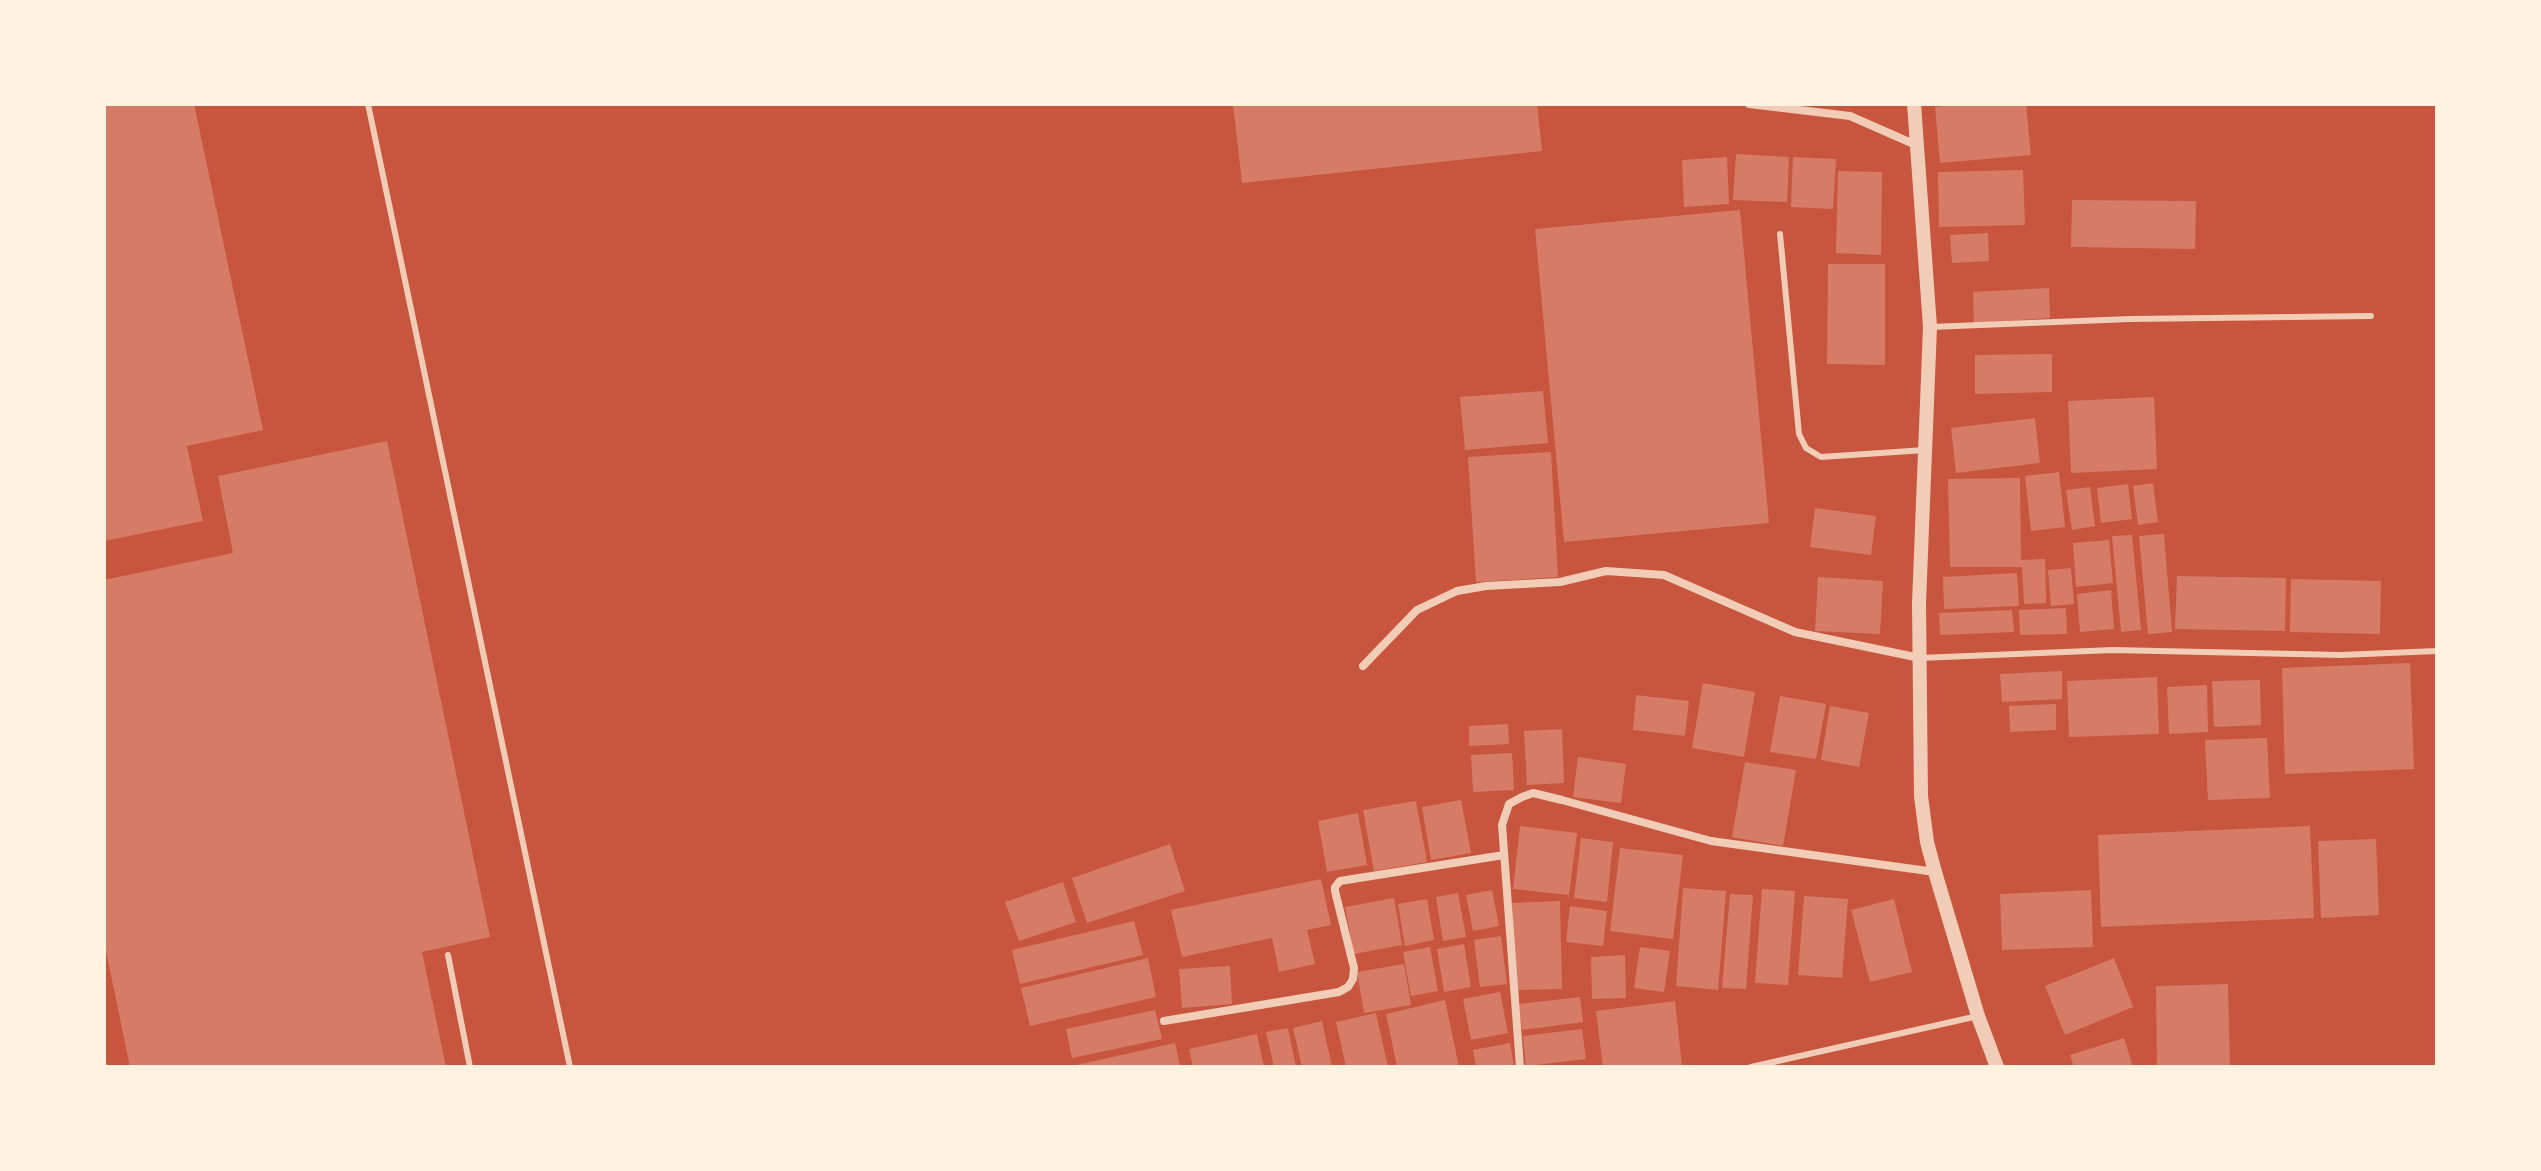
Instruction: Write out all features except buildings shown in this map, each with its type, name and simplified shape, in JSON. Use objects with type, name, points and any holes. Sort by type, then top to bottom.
[{"type":"street","points":[[1749,104],[1850,116],[1916,145]]},
{"type":"street","points":[[1914,104],[1930,327],[1920,535],[1921,796],[1927,842],[1935,872],[1978,1016],[1997,1067]]},
{"type":"street","points":[[1363,666],[1417,610],[1457,591],[1486,586],[1560,582],[1606,571],[1664,575],[1795,632],[1920,658]]},
{"type":"street","points":[[1520,1067],[1502,825],[1509,804],[1533,793],[1711,841],[1935,872]]},
{"type":"street","points":[[1164,1021],[1339,992],[1348,987],[1353,979],[1354,968],[1335,891],[1337,884],[1344,879],[1504,855]]},
{"type":"lane","points":[[368,104],[570,1067]]},
{"type":"lane","points":[[1780,234],[1799,434],[1806,448],[1821,457],[1925,450]]},
{"type":"lane","points":[[1930,327],[2130,319],[2371,316]]},
{"type":"lane","points":[[1920,658],[2113,650],[2341,655],[2437,651]]},
{"type":"lane","points":[[448,955],[470,1067]]},
{"type":"lane","points":[[1751,1067],[1978,1016]]}]
